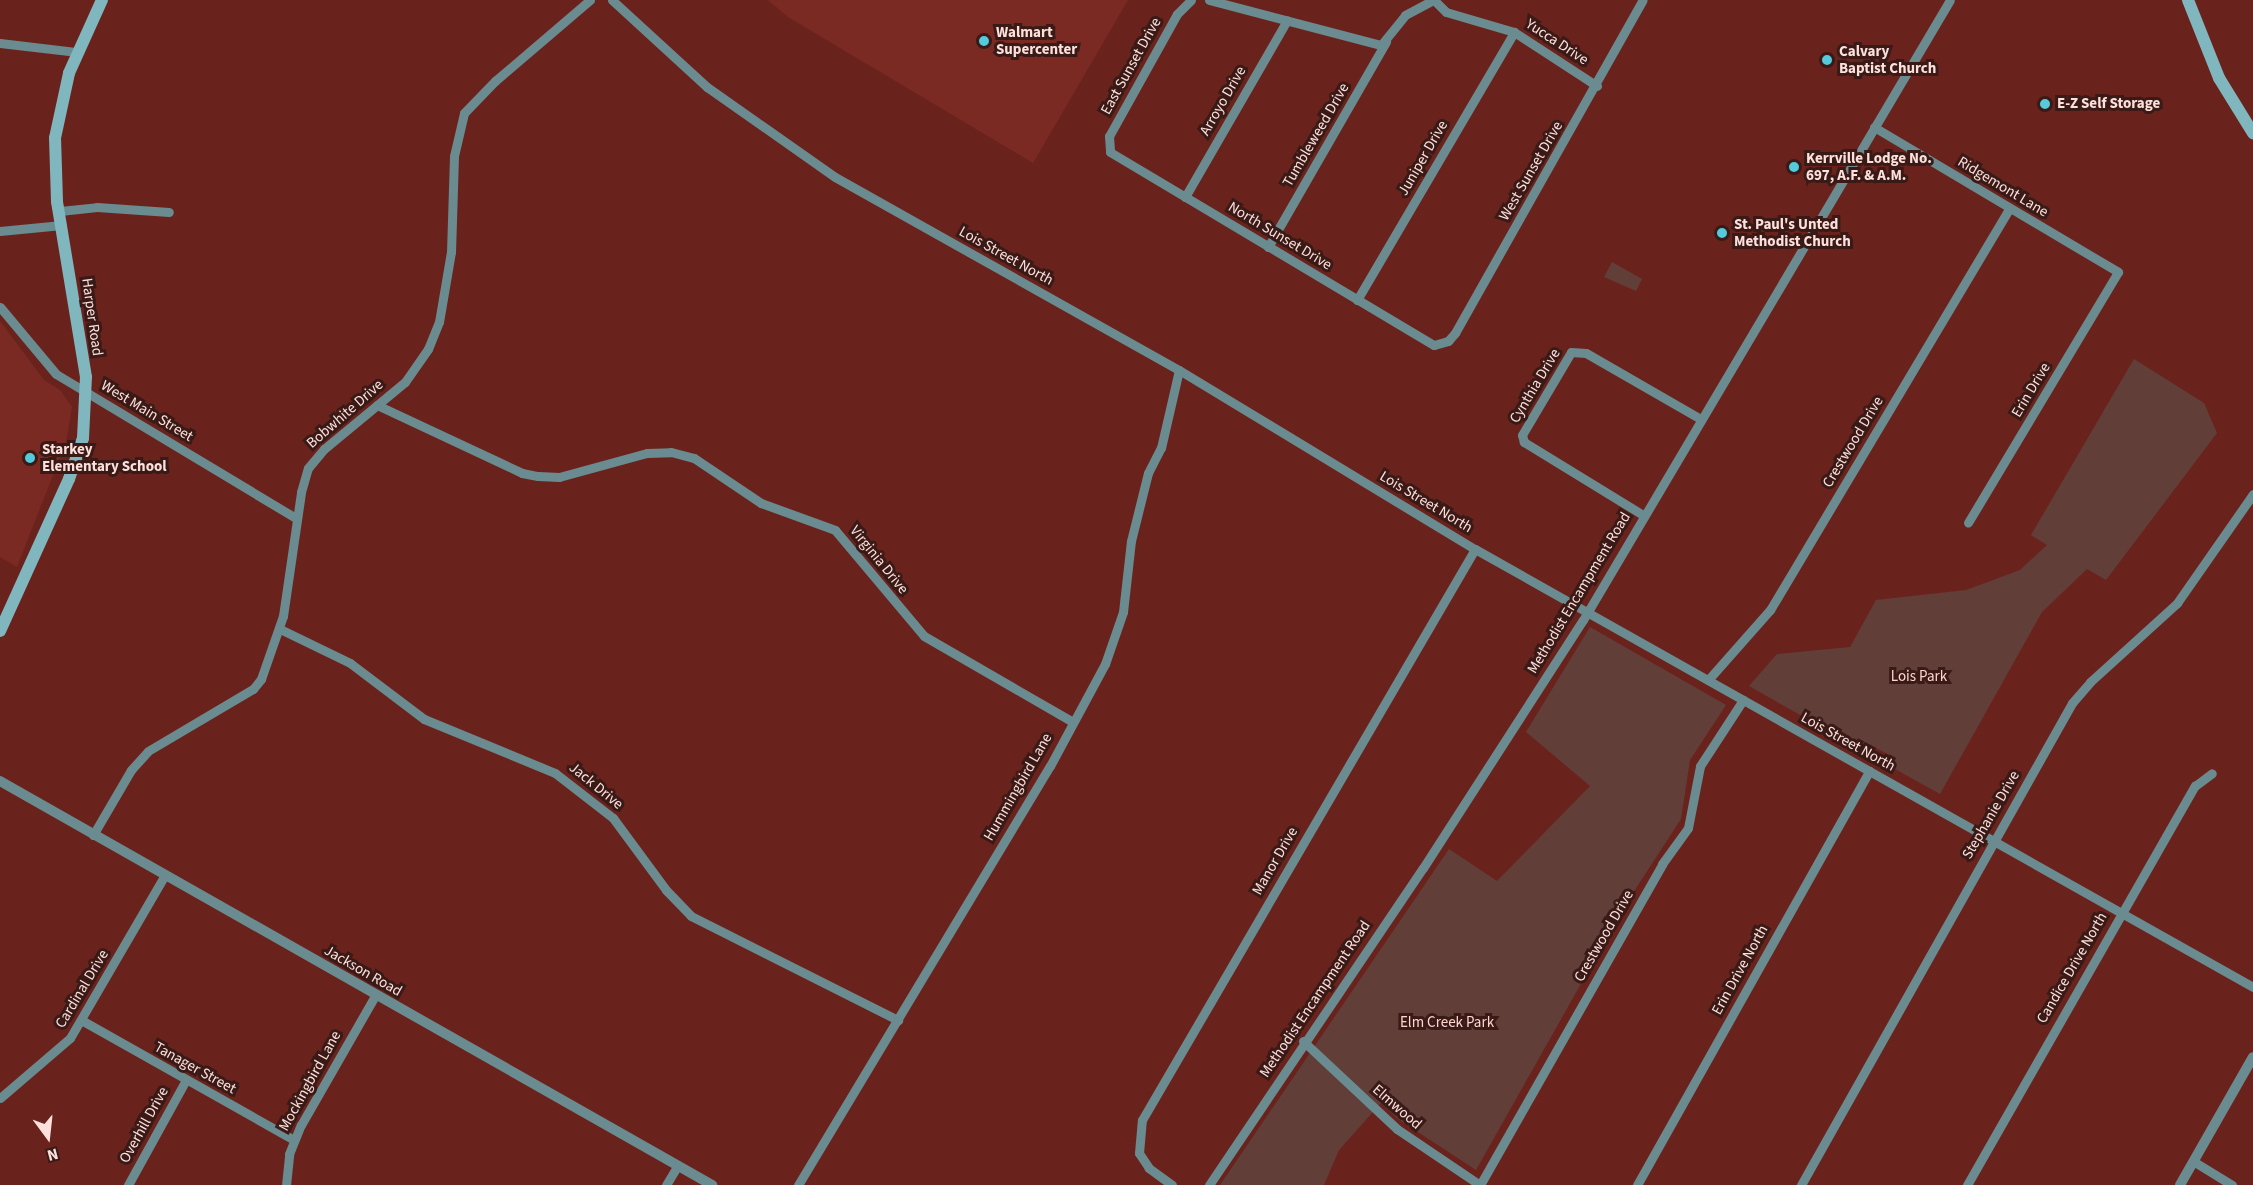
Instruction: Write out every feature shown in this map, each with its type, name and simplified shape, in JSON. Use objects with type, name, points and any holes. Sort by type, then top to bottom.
[{"type":"main road","name":"Harper Road","points":[[0,631],[77,458],[86,418],[86,392],[55,181],[56,126],[77,52],[102,0]]},
{"type":"main road","points":[[2191,3],[2211,60],[2253,133]]},
{"type":"street","name":"Bobwhite Drive","points":[[93,836],[131,770],[148,751],[253,689],[261,679],[280,629],[297,519],[308,468],[324,449],[414,372],[439,322],[451,252],[455,148],[464,113],[495,81],[590,0]]},
{"type":"street","name":"Lois Street North","points":[[612,0],[684,68],[835,177],[1179,370],[1475,549],[2253,987]]},
{"type":"street","name":"East Sunset Drive","points":[[1110,152],[1109,136],[1177,14],[1191,0]]},
{"type":"street","points":[[1209,0],[1381,45],[1405,15],[1434,0]]},
{"type":"street","name":"Yucca Drive","points":[[1434,0],[1446,12],[1514,32],[1597,86]]},
{"type":"street","name":"West Sunset Drive","points":[[1434,345],[1448,341],[1455,333],[1597,86],[1643,0]]},
{"type":"street","name":"Methodist Encampment Road","points":[[1209,1185],[1303,1041],[1423,868],[1588,611],[1950,0]]},
{"type":"street","name":"Arroyo Drive","points":[[1185,197],[1287,20]]},
{"type":"street","name":"Juniper Drive","points":[[1357,300],[1514,32]]},
{"type":"street","name":"Tumbleweed Drive","points":[[1268,247],[1389,37]]},
{"type":"street","points":[[0,43],[77,52]]},
{"type":"street","name":"Ridgemont Lane","points":[[1874,127],[2118,272]]},
{"type":"street","name":"North Sunset Drive","points":[[1110,152],[1434,345]]},
{"type":"street","points":[[60,211],[97,207],[169,212]]},
{"type":"street","name":"Crestwood Drive","points":[[1708,680],[1770,610],[2009,209]]},
{"type":"street","points":[[0,231],[62,225]]},
{"type":"street","name":"Erin Drive","points":[[1968,523],[2118,272]]},
{"type":"street","name":"West Main Street","points":[[0,307],[49,369],[297,519]]},
{"type":"street","name":"Cynthia Drive","points":[[1643,515],[1524,442],[1522,435],[1571,352],[1586,353],[1701,419]]},
{"type":"street","name":"Hummingbird Lane","points":[[798,1185],[1073,722],[1116,639],[1131,541],[1148,473],[1161,448],[1179,370]]},
{"type":"street","name":"Virginia Drive","points":[[376,405],[522,473],[538,476],[559,477],[647,453],[671,452],[694,458],[751,498],[835,530],[924,636],[1073,722]]},
{"type":"street","name":"Stephanie Drive","points":[[1801,1185],[2072,703],[2090,682],[2177,603],[2253,494]]},
{"type":"street","name":"Manor Drive","points":[[1172,1185],[1149,1168],[1139,1153],[1142,1120],[1475,549]]},
{"type":"street","name":"Jack Drive","points":[[280,629],[350,663],[424,719],[555,772],[613,818],[666,890],[691,916],[898,1020]]},
{"type":"street","name":"Crestwood Drive","points":[[1480,1185],[1662,864],[1688,828],[1700,766],[1743,700]]},
{"type":"street","name":"Erin Drive North","points":[[1637,1185],[1869,771]]},
{"type":"street","name":"Candice Drive North","points":[[1967,1185],[2194,786],[2212,773]]},
{"type":"street","name":"Jackson Road","points":[[0,781],[93,836],[712,1185]]},
{"type":"street","name":"Cardinal Drive","points":[[0,1098],[57,1053],[82,1021],[165,875]]},
{"type":"street","name":"Mockingbird Lane","points":[[286,1185],[294,1140],[375,996]]},
{"type":"street","name":"Tanager Street","points":[[82,1021],[294,1140]]},
{"type":"street","name":"Elmwood","points":[[1303,1041],[1397,1129],[1480,1185]]},
{"type":"street","points":[[2180,1185],[2253,1057]]},
{"type":"street","name":"Overhill Drive","points":[[128,1185],[186,1080]]},
{"type":"street","points":[[2193,1161],[2232,1185]]},
{"type":"street","points":[[666,1185],[678,1165]]},
{"type":"shaded area","points":[[768,0],[1128,0],[1033,163],[788,17]]},
{"type":"shaded area","name":"Starkey Elementary School","points":[[0,321],[44,380],[60,390],[72,407],[66,442],[17,567],[0,557]]},
{"type":"green space","points":[[1612,262],[1642,279],[1636,291],[1604,277]]},
{"type":"green space","name":"Lois Park","points":[[2134,359],[2204,403],[2217,433],[2106,580],[2087,569],[2042,612],[1940,794],[1895,769],[1892,756],[1872,746],[1860,749],[1749,686],[1777,654],[1850,647],[1876,600],[1966,590],[2020,570],[2047,545],[2031,535]]},
{"type":"green space","name":"Elm Creek Park","points":[[1590,627],[1726,705],[1690,760],[1681,819],[1627,902],[1476,1170],[1398,1119],[1381,1103],[1339,1150],[1324,1185],[1220,1185],[1449,849],[1497,881],[1590,786],[1526,732]]},
{"type":"place","name":"Walmart Supercenter","points":[[984,41]]},
{"type":"place","name":"Calvary Baptist Church","points":[[1827,60]]},
{"type":"place","name":"E-Z Self Storage","points":[[2045,104]]},
{"type":"place","name":"Kerrville Lodge No. 697, A.F. & A.M.","points":[[1794,167]]},
{"type":"place","name":"St. Paul's Unted Methodist Church","points":[[1722,233]]},
{"type":"place","name":"Starkey Elementary School","points":[[30,458]]}]
